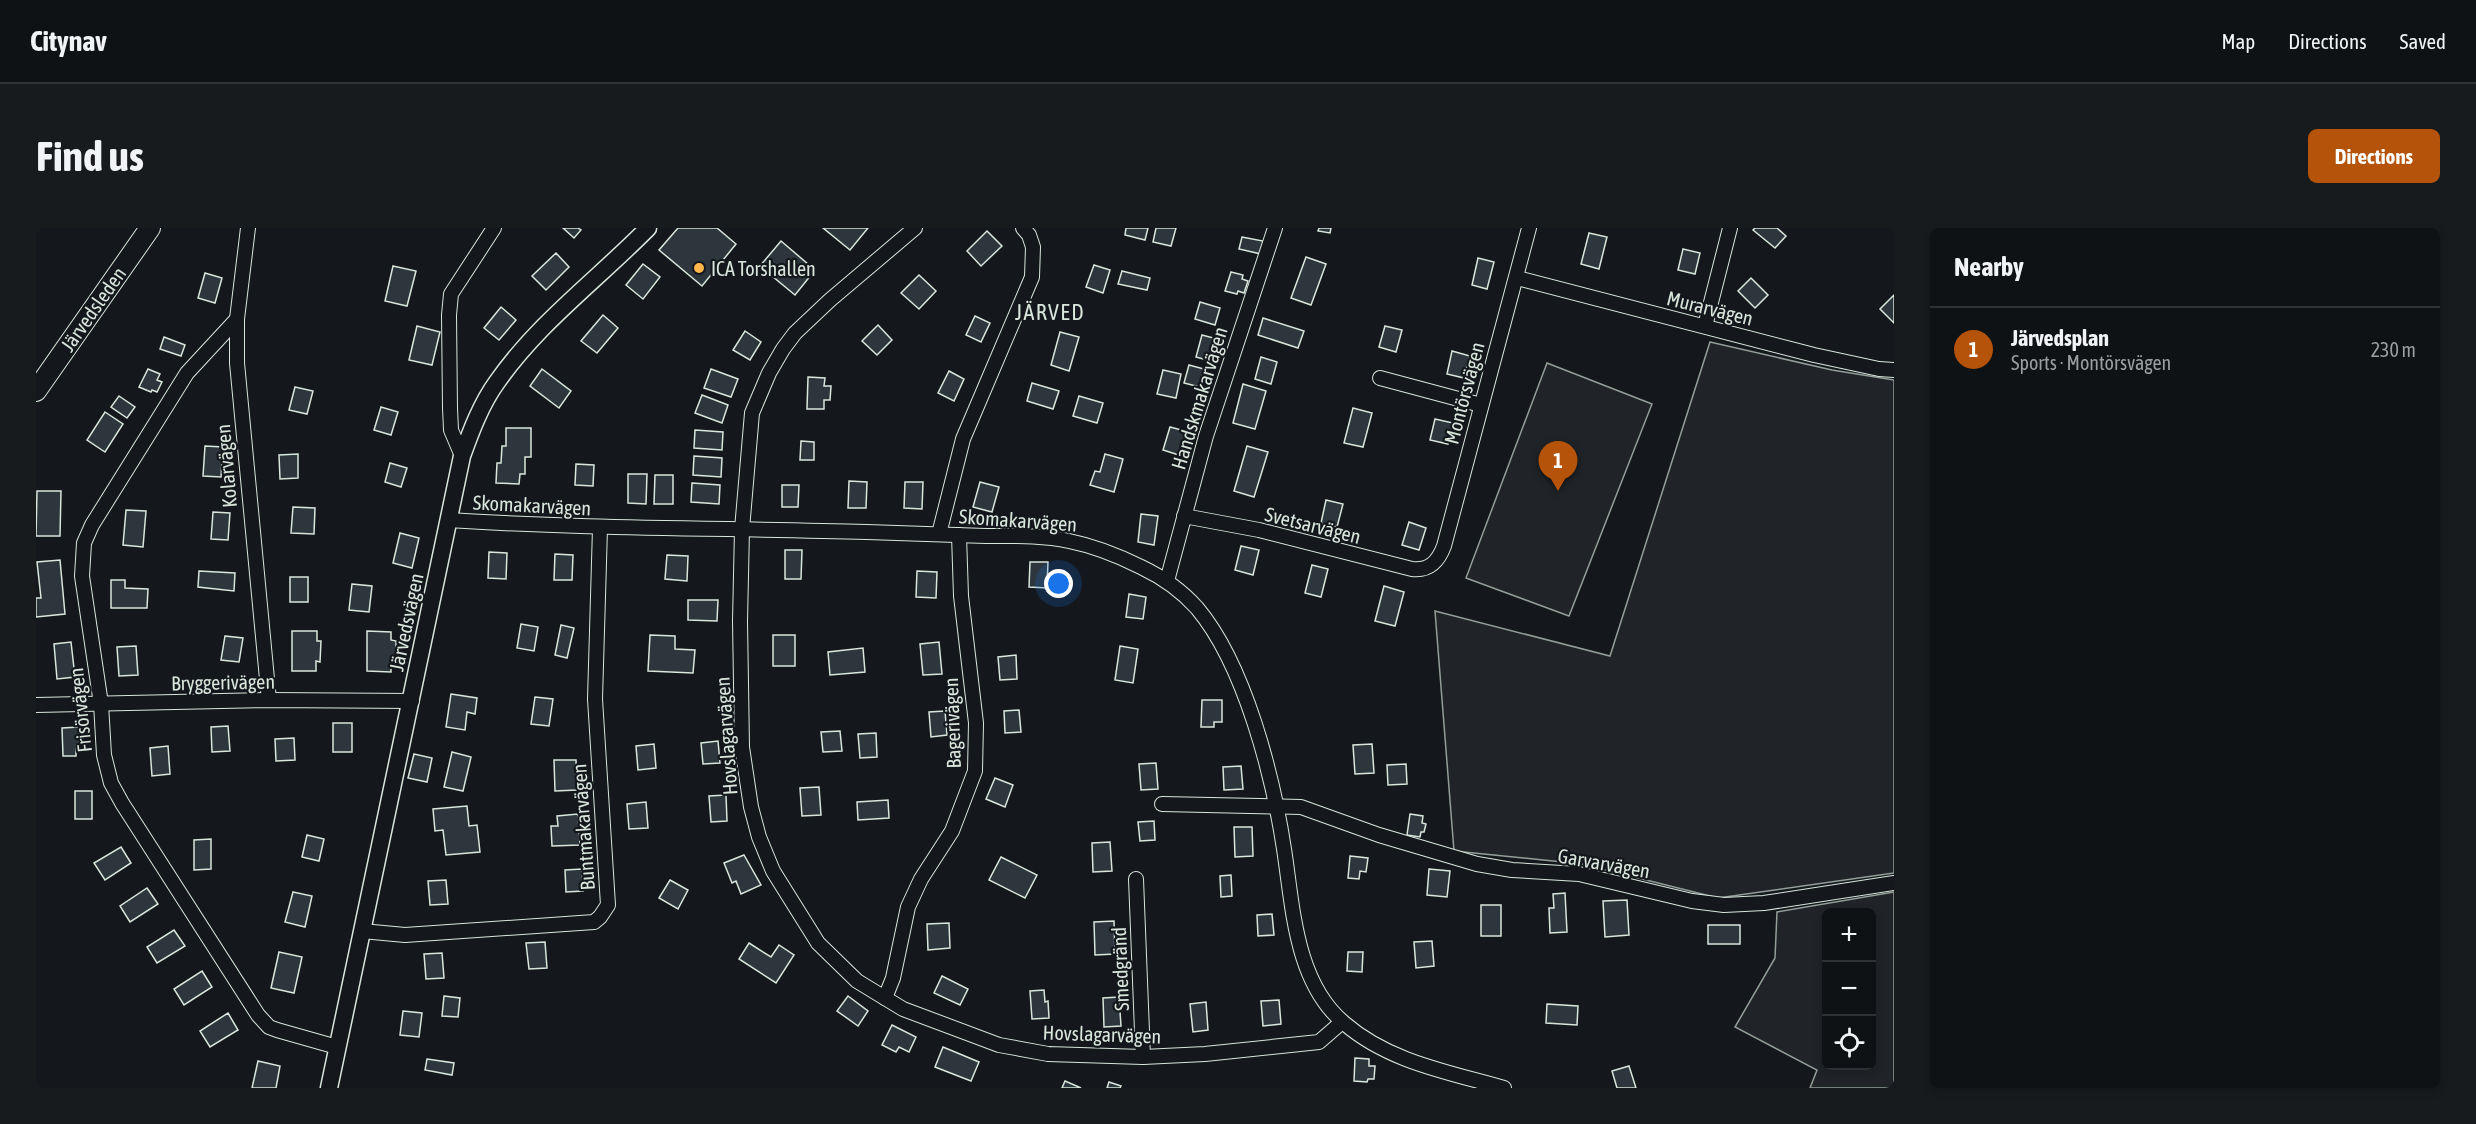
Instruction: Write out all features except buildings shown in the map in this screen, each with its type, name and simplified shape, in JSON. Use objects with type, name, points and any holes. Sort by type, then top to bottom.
[{"type":"main road","name":"Järvedsleden","points":[[36,392],[150,228]]},
{"type":"street","name":"Kolarvägen","points":[[248,228],[237,320],[237,363],[268,700]]},
{"type":"street","points":[[462,456],[451,430],[449,315],[451,294],[494,228]]},
{"type":"street","name":"Järvedsvägen","points":[[329,1088],[462,456],[482,407],[508,368],[547,325],[648,228]]},
{"type":"street","name":"Hovslagarvägen","points":[[915,228],[795,333],[783,349],[759,393],[752,413],[747,449],[742,529],[740,644],[742,747],[751,807],[759,837],[773,871],[818,943],[857,981],[903,1009],[999,1045],[1048,1054],[1143,1057],[1205,1054],[1319,1042],[1342,1022]]},
{"type":"street","points":[[939,534],[963,439],[1032,277],[1033,247],[1029,235],[1023,228]]},
{"type":"street","name":"Handskmakarvägen","points":[[1167,581],[1206,436],[1275,228]]},
{"type":"street","name":"Montörsvägen","points":[[1432,565],[1444,546],[1529,228]]},
{"type":"street","points":[[1705,326],[1730,228]]},
{"type":"street","name":"Murarvägen","points":[[1517,278],[1814,355],[1894,370]]},
{"type":"street","name":"Frisörvägen","points":[[237,320],[187,373],[86,536],[82,557],[82,576],[101,704],[104,755],[111,783],[250,1005],[269,1027],[338,1047]]},
{"type":"street","points":[[1380,378],[1481,405]]},
{"type":"street","name":"Svetsarvägen","points":[[1184,516],[1258,530],[1412,569],[1423,570],[1432,565]]},
{"type":"street","name":"Skomakarvägen","points":[[448,520],[600,528],[742,529],[1038,537],[1089,546],[1142,567],[1167,581],[1197,609],[1209,625],[1235,673],[1260,741],[1277,806],[1297,934],[1303,954],[1327,1005],[1342,1022],[1395,1056],[1504,1088]]},
{"type":"street","name":"Buntmakarvägen","points":[[363,932],[405,934],[594,922],[604,912],[608,905],[595,699],[600,528]]},
{"type":"street","name":"Bagerivägen","points":[[885,998],[893,978],[908,907],[921,879],[952,831],[975,771],[976,736],[961,596],[959,535]]},
{"type":"street","name":"Bryggerivägen","points":[[36,705],[268,700],[412,701]]},
{"type":"street","name":"Garvarvägen","points":[[1162,804],[1301,807],[1378,835],[1477,864],[1512,870],[1579,874],[1692,901],[1724,905],[1764,903],[1894,883]]},
{"type":"street","name":"Smedgränd","points":[[1136,879],[1143,1057]]},
{"type":"shaded area","points":[[1710,342],[1832,370],[1894,380],[1894,873],[1718,898],[1582,864],[1454,851],[1435,611],[1610,656]]},
{"type":"shaded area","points":[[1547,363],[1652,404],[1569,616],[1466,578]]},
{"type":"shaded area","points":[[1894,892],[1894,1088],[1810,1088],[1817,1070],[1735,1027],[1775,958],[1777,912]]},
{"type":"place","name":"ICA Torshallen","points":[[699,268]]},
{"type":"place","name":"Järvedsplan","points":[[1558,491]]},
{"type":"district","name":"JÄRVED","points":[[1050,312]]}]
